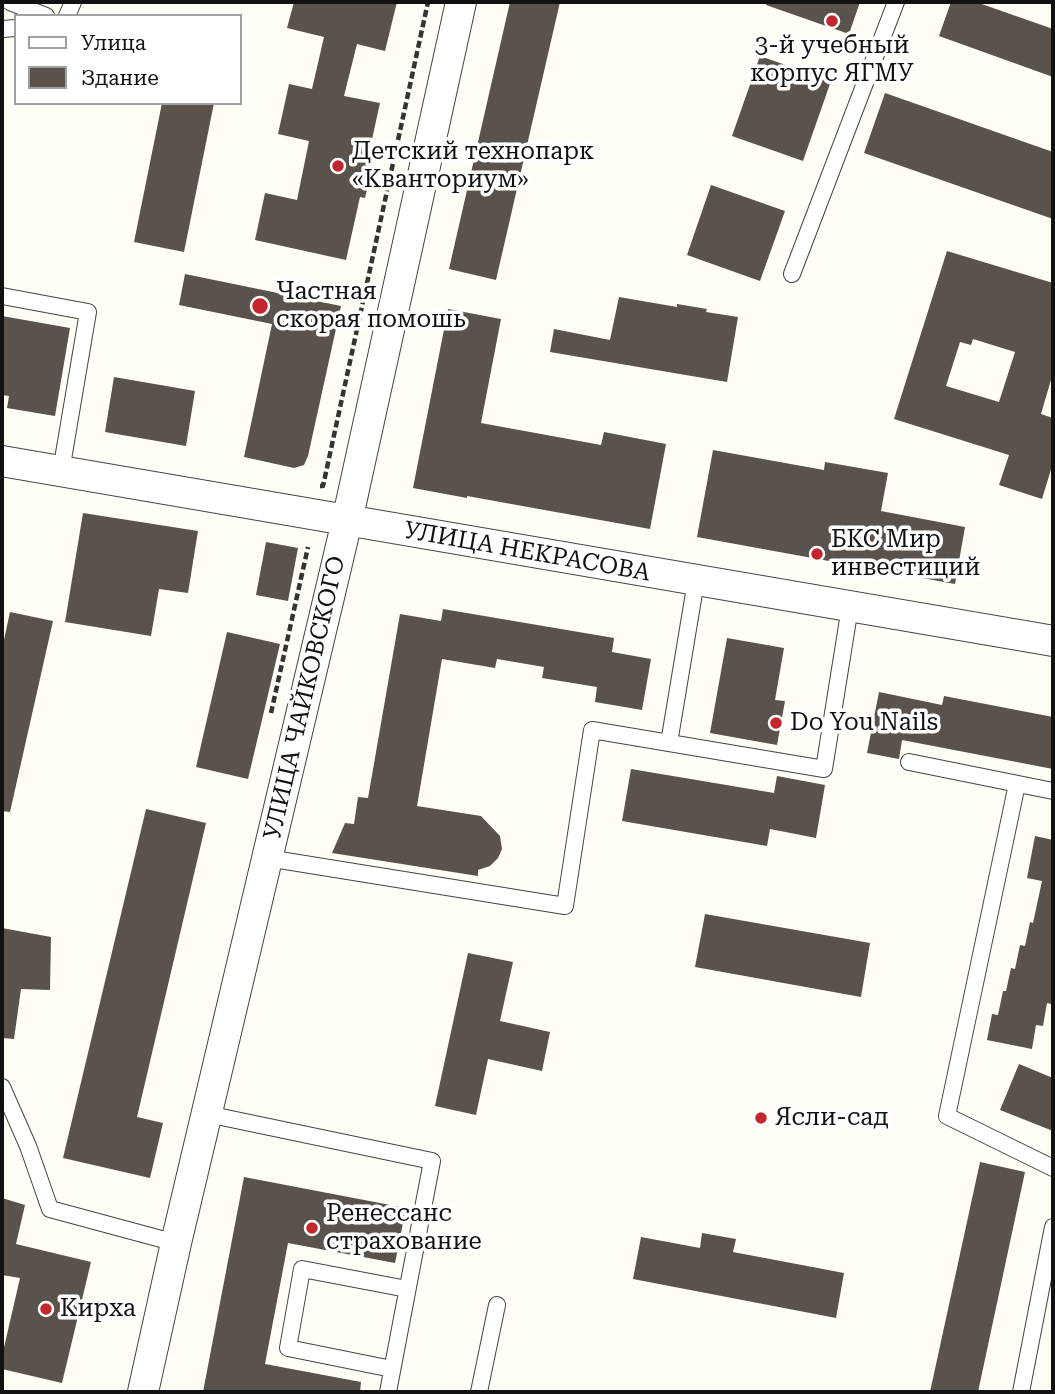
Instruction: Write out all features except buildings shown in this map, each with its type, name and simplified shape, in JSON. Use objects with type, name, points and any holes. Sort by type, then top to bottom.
[{"type":"street","name":"УЛИЦА ЧАЙКОВСКОГО","points":[[143,1392],[347,521],[461,2]]},
{"type":"street","name":"УЛИЦА НЕКРАСОВА","points":[[2,461],[1053,642]]},
{"type":"lane","points":[[10,2],[41,14]]},
{"type":"lane","points":[[792,274],[896,2]]},
{"type":"lane","points":[[2,296],[88,312],[61,471]]},
{"type":"lane","points":[[669,743],[696,581]]},
{"type":"lane","points":[[267,858],[565,906],[592,730],[824,769],[850,607]]},
{"type":"lane","points":[[909,762],[1053,791]]},
{"type":"lane","points":[[1017,784],[947,1115],[1053,1168]]},
{"type":"lane","points":[[2,1087],[50,1209],[176,1243]]},
{"type":"lane","points":[[207,1114],[432,1161],[388,1392]]},
{"type":"lane","points":[[1021,1392],[1053,1227]]},
{"type":"lane","points":[[392,1369],[288,1348],[302,1269],[407,1289]]},
{"type":"lane","points":[[479,1392],[498,1305]]},
{"type":"path","points":[[310,484],[323,486],[428,2]]},
{"type":"place","name":"3-й учебный корпус ЯГМУ","points":[[832,21]]},
{"type":"place","name":"Детский технопарк «Кванториум»","points":[[338,166]]},
{"type":"place","name":"Частная скорая помошь","points":[[260,306]]},
{"type":"place","name":"БКС Мир инвестиций","points":[[817,554]]},
{"type":"place","name":"Do You Nails","points":[[776,723]]},
{"type":"place","name":"Ясли-сад","points":[[761,1118]]},
{"type":"place","name":"Ренессанс страхование","points":[[312,1228]]},
{"type":"place","name":"Кирха","points":[[46,1309]]}]
